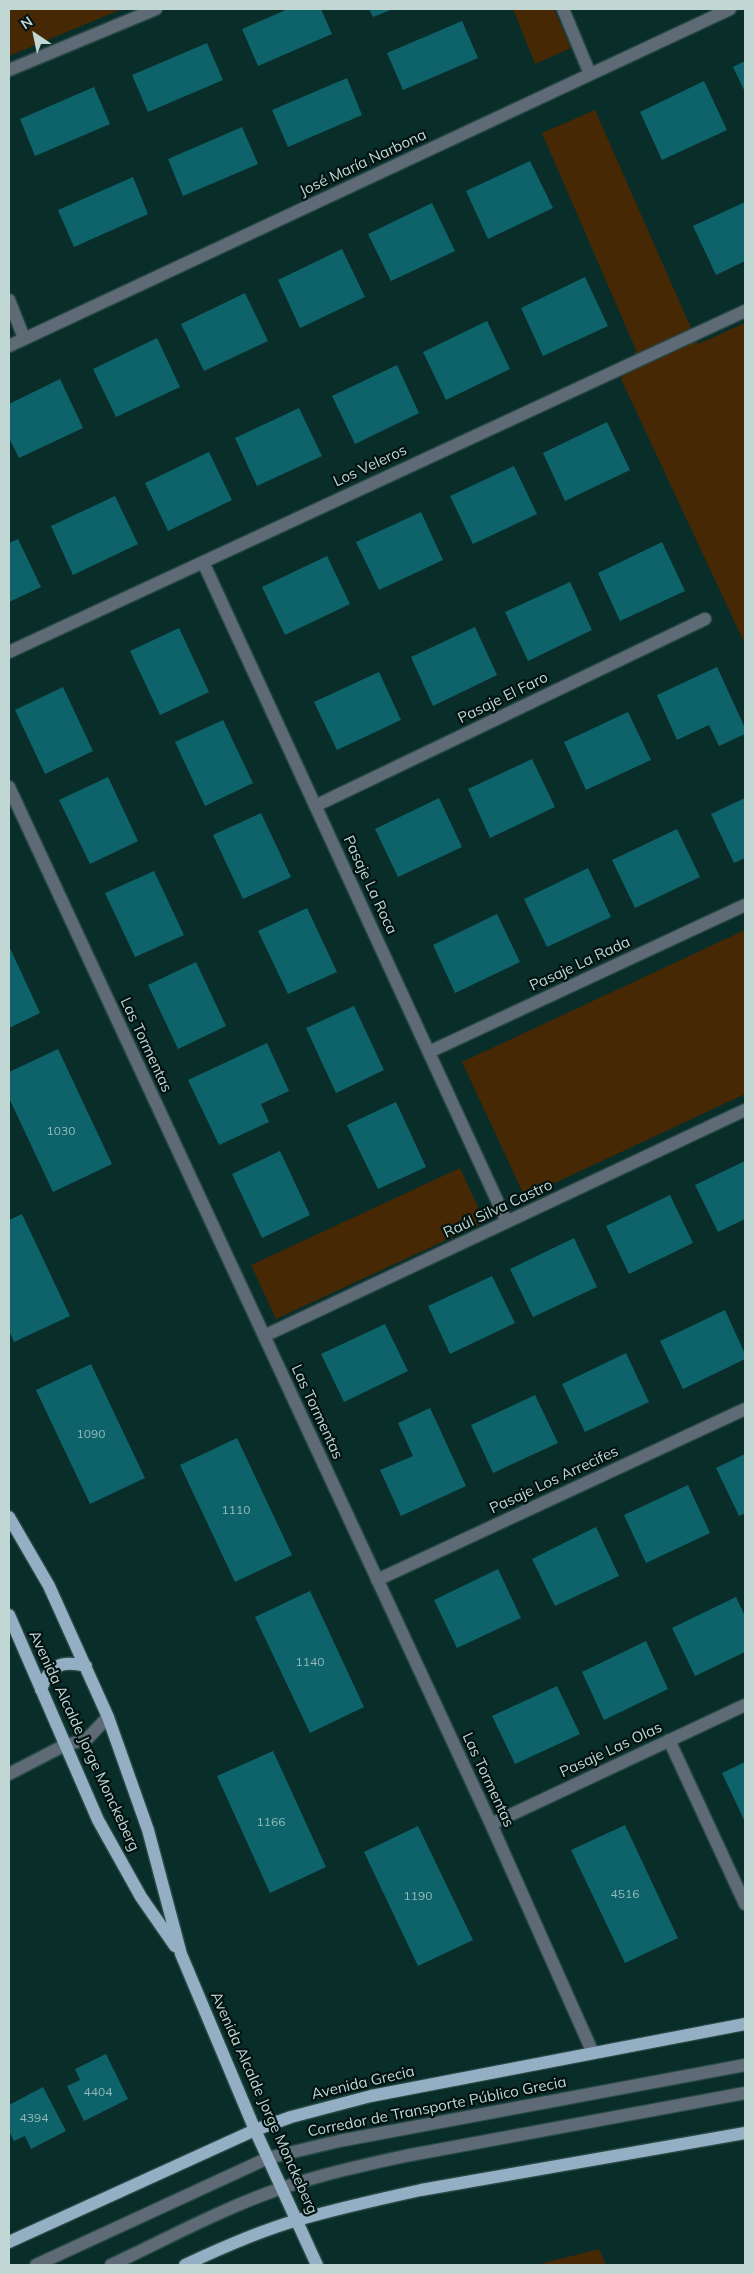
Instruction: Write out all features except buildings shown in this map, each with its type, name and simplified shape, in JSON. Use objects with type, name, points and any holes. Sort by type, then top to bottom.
[{"type":"main road","name":"Avenida Alcalde Jorge Monckeberg","points":[[9,1517],[48,1586],[108,1717],[148,1830],[181,1954],[268,2158],[317,2265]]},
{"type":"main road","name":"Avenida Alcalde Jorge Monckeberg","points":[[9,1615],[65,1745],[116,1853],[141,1897],[181,1954]]},
{"type":"main road","points":[[41,1690],[45,1677],[53,1668],[72,1663],[86,1666]]},
{"type":"main road","name":"Avenida Grecia","points":[[9,2242],[256,2130],[291,2117],[371,2096],[745,2024]]},
{"type":"main road","points":[[184,2265],[255,2234],[297,2220],[421,2190],[745,2132]]},
{"type":"street","points":[[9,70],[156,9]]},
{"type":"street","points":[[563,9],[590,74]]},
{"type":"street","name":"José María Narbona","points":[[9,346],[730,9]]},
{"type":"street","points":[[9,300],[24,338]]},
{"type":"street","name":"Los Veleros","points":[[9,652],[745,311]]},
{"type":"street","name":"Pasaje La Roca","points":[[203,562],[507,1222]]},
{"type":"street","name":"Pasaje El Faro","points":[[315,806],[705,619]]},
{"type":"street","name":"Las Tormentas","points":[[9,787],[491,1824],[593,2053]]},
{"type":"street","name":"Pasaje La Rada","points":[[429,1052],[745,905]]},
{"type":"street","name":"Raúl Silva Castro","points":[[264,1336],[745,1110]]},
{"type":"street","name":"Pasaje Los Arrecifes","points":[[377,1580],[745,1409]]},
{"type":"street","name":"Pasaje Las Olas","points":[[491,1824],[745,1705]]},
{"type":"street","points":[[9,1774],[65,1745],[86,1740],[108,1717]]},
{"type":"street","points":[[670,1740],[745,1904]]},
{"type":"street","name":"Corredor de Transporte Público Grecia","points":[[36,2265],[268,2158],[339,2141],[745,2065]]},
{"type":"street","points":[[111,2265],[213,2217],[282,2188],[352,2168],[405,2156],[745,2093]]},
{"type":"shaded area","points":[[9,9],[122,9],[9,56]]},
{"type":"shaded area","points":[[513,9],[554,9],[571,48],[535,64]]},
{"type":"shaded area","points":[[595,110],[698,344],[745,323],[745,644],[621,379],[636,350],[542,133]]},
{"type":"shaded area","points":[[745,930],[745,1094],[525,1197],[462,1062]]},
{"type":"shaded area","points":[[460,1168],[485,1222],[276,1319],[251,1265]]},
{"type":"shaded area","points":[[599,2249],[606,2265],[536,2265]]}]
